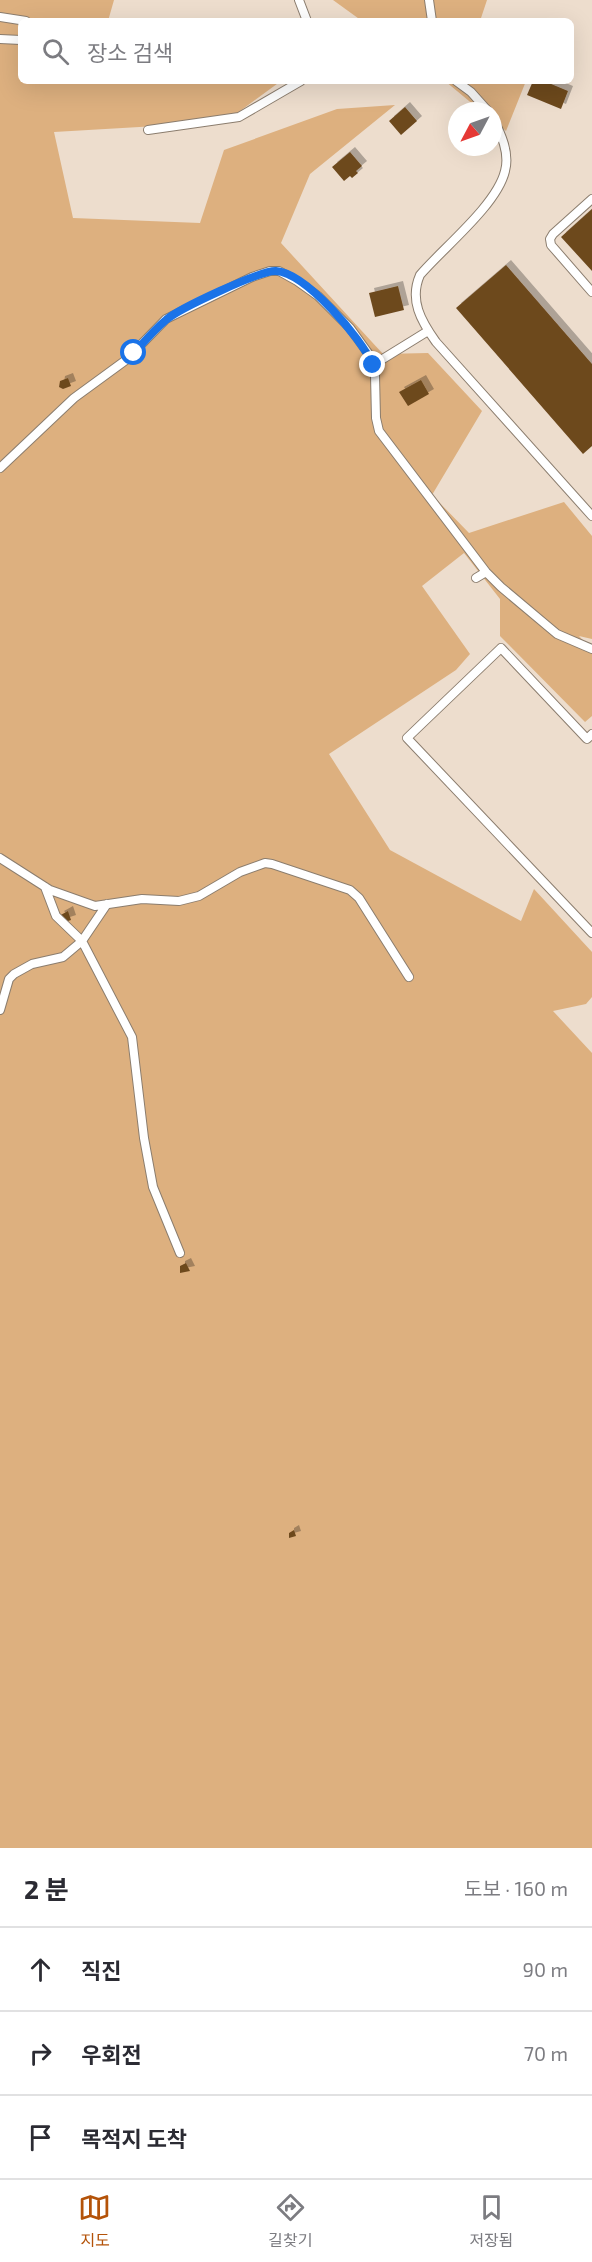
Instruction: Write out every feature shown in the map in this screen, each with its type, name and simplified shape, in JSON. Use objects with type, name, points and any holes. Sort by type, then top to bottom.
[{"type":"lane","points":[[299,0],[306,18]]},
{"type":"lane","points":[[429,0],[432,18]]},
{"type":"lane","points":[[0,17],[18,20]]},
{"type":"lane","points":[[0,39],[18,40]]},
{"type":"lane","points":[[148,130],[239,117],[297,84]]},
{"type":"lane","points":[[460,84],[480,102]]},
{"type":"lane","points":[[502,137],[506,151],[506,170],[500,186],[489,202],[420,275],[415,287],[415,299],[428,331],[436,342],[592,516]]},
{"type":"lane","points":[[592,199],[550,239],[551,245],[592,292]]},
{"type":"lane","points":[[0,468],[74,398],[126,360],[166,320],[242,282],[270,271],[279,271],[318,296],[350,328],[368,353],[373,365],[376,418],[379,431],[486,572],[557,634],[592,649]]},
{"type":"lane","points":[[373,365],[428,331]]},
{"type":"lane","points":[[476,578],[486,572]]},
{"type":"lane","points":[[592,734],[587,739],[501,648],[407,738],[592,933]]},
{"type":"lane","points":[[0,858],[45,886],[95,906],[142,899],[179,901],[199,896],[255,866],[272,864],[350,890],[358,898],[409,977]]},
{"type":"lane","points":[[45,886],[56,916],[80,943],[132,1037],[144,1138],[153,1187],[180,1253]]},
{"type":"lane","points":[[0,1010],[9,979],[14,974],[32,964],[63,957],[80,943],[107,904]]},
{"type":"shaded area","points":[[0,0],[114,0],[109,18],[18,18],[18,84],[277,84],[225,122],[54,132],[73,218],[200,223],[224,150],[337,109],[395,105],[310,174],[281,243],[383,354],[428,353],[482,411],[432,495],[469,533],[564,502],[592,536],[592,639],[579,636],[592,650],[592,716],[585,722],[500,636],[500,599],[464,553],[422,586],[470,654],[456,670],[329,754],[390,850],[521,921],[534,889],[592,952],[592,997],[586,1004],[553,1011],[592,1053],[592,1848],[0,1848]]},
{"type":"shaded area","points":[[333,0],[487,0],[481,18],[358,18]]},
{"type":"shaded area","points":[[449,84],[525,84],[506,131],[502,128],[502,102],[470,102]]},
{"type":"building","points":[[532,84],[551,84],[568,91],[561,109],[527,95]]},
{"type":"building","points":[[405,107],[417,121],[401,135],[389,121]]},
{"type":"building","points":[[350,152],[362,166],[352,178],[350,176],[344,181],[332,167]]},
{"type":"building","points":[[592,209],[592,271],[561,237]]},
{"type":"building","points":[[506,265],[592,364],[592,446],[583,454],[456,308]]},
{"type":"building","points":[[398,286],[404,310],[375,317],[369,293]]},
{"type":"building","points":[[68,378],[71,386],[63,389],[59,387],[60,381]]},
{"type":"building","points":[[421,380],[429,394],[408,406],[399,392]]},
{"type":"building","points":[[68,911],[71,920],[65,922],[59,916]]},
{"type":"building","points":[[186,1263],[190,1271],[180,1273],[180,1266]]},
{"type":"building","points":[[294,1530],[296,1536],[289,1538],[289,1533]]},
{"type":"route","points":[[134,353],[174,314],[252,278],[270,271],[279,271],[318,296],[350,328],[368,353],[373,365]]}]
